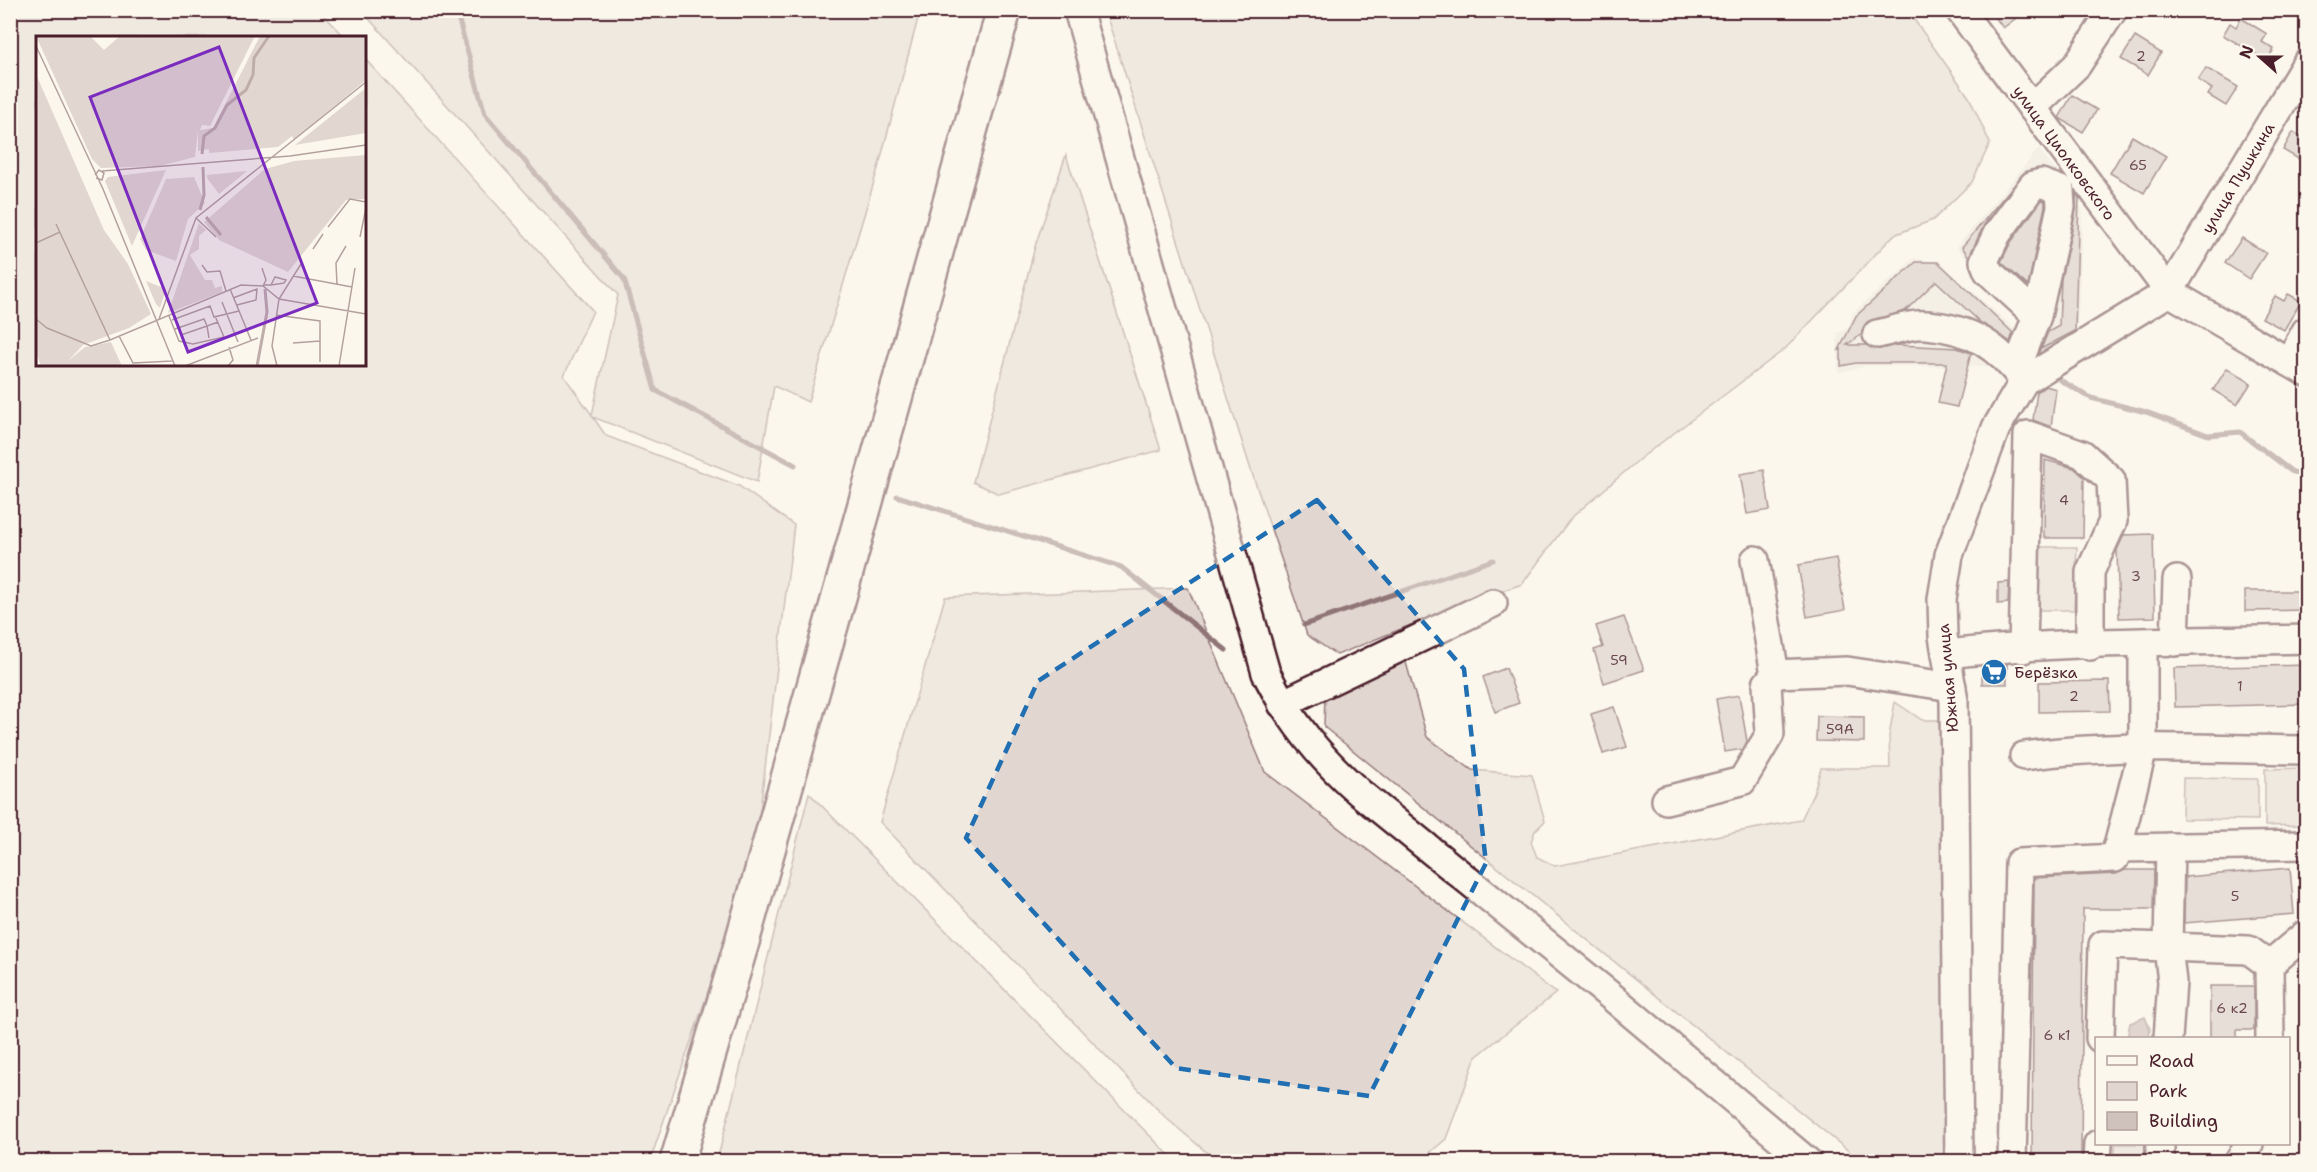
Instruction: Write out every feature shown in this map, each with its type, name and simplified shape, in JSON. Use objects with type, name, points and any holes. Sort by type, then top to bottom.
[{"type":"main road","points":[[682,1161],[689,1129],[1004,10]]},
{"type":"main road","points":[[677,1161],[689,1129]]},
{"type":"street","points":[[1078,10],[1263,663],[1282,704],[1328,765],[1360,794],[1808,1161]]},
{"type":"street","points":[[2032,108],[2077,65],[2113,10]]},
{"type":"street","name":"улица Циолковского","points":[[1961,12],[2169,292]]},
{"type":"street","name":"улица Пушкина","points":[[2169,292],[2307,64]]},
{"type":"street","points":[[2169,292],[2298,367],[2307,331]]},
{"type":"street","name":"Южная улица","points":[[1959,1161],[1952,687],[1942,599],[1949,555],[1996,428],[2020,376],[2169,292]]},
{"type":"street","points":[[2020,376],[2037,316]]},
{"type":"street","points":[[1877,334],[1925,324],[1980,338],[2006,358],[2020,376]]},
{"type":"street","points":[[2023,649],[2028,435],[2082,454],[2110,480],[2113,522],[2090,572],[2090,646]]},
{"type":"street","points":[[1666,800],[1742,781],[1770,734],[1767,684],[1775,674],[1755,560]]},
{"type":"street","points":[[2175,642],[2177,579]]},
{"type":"street","points":[[1282,704],[1493,603]]},
{"type":"street","points":[[1947,654],[2143,643],[2307,639]]},
{"type":"street","points":[[2012,1161],[2019,863],[2115,858],[2143,749],[2143,643]]},
{"type":"street","points":[[1775,674],[1847,671],[1952,687]]},
{"type":"street","points":[[2025,756],[2053,752],[2143,749],[2307,750]]},
{"type":"street","points":[[2117,848],[2307,845]]},
{"type":"street","points":[[2168,1037],[2172,982],[2168,947],[2170,847]]},
{"type":"street","points":[[2269,965],[2307,934]]},
{"type":"street","points":[[2100,1037],[2103,945],[2249,950],[2269,965]]},
{"type":"street","points":[[2269,965],[2270,1037]]},
{"type":"street","points":[[2097,1161],[2098,1145]]},
{"type":"street","points":[[2160,1145],[2160,1161]]},
{"type":"street","points":[[2238,1161],[2248,1145]]},
{"type":"highlighted area","points":[[1317,500],[1464,669],[1486,863],[1369,1096],[1176,1068],[966,838],[1038,681]]},
{"type":"shaded area","points":[[2039,148],[2083,210],[2077,341],[2032,357],[2030,333],[1956,247]]},
{"type":"shaded area","points":[[1914,258],[1941,263],[2022,335],[2010,366],[1995,370],[1989,367],[1867,366],[1838,373],[1837,333],[1849,328],[1852,313]]},
{"type":"shaded area","points":[[2145,1017],[2150,1029],[2149,1037],[2127,1037],[2130,1023]]},
{"type":"green space","points":[[10,11],[320,11],[344,36],[36,36],[36,366],[366,366],[366,60],[593,311],[564,376],[592,415],[618,295],[362,11],[920,11],[879,165],[808,402],[774,386],[757,482],[593,417],[606,436],[739,486],[794,525],[758,827],[710,986],[650,1161],[11,1161]]},
{"type":"green space","points":[[1105,11],[1908,11],[1969,97],[1990,143],[1972,182],[1933,220],[1894,235],[1785,349],[1641,458],[1571,518],[1522,584],[1450,609],[1337,655],[1307,635],[1251,470]]},
{"type":"green space","points":[[1066,155],[1161,450],[999,494],[973,482],[1036,243]]},
{"type":"green space","points":[[2035,547],[2077,547],[2074,610],[2033,610]]},
{"type":"green space","points":[[1188,588],[1265,772],[1556,993],[1476,1057],[1446,1139],[1420,1161],[1217,1161],[1166,1118],[880,822],[945,597]]},
{"type":"green space","points":[[1405,659],[1427,737],[1472,770],[1532,775],[1545,821],[1535,831],[1531,842],[1537,857],[1555,866],[1801,820],[1814,792],[1821,768],[1890,768],[1889,736],[1895,702],[1922,720],[1948,720],[1944,1161],[1861,1161],[1324,727],[1325,695]]},
{"type":"green space","points":[[2306,768],[2306,825],[2265,826],[2265,769]]},
{"type":"green space","points":[[2183,778],[2258,779],[2258,820],[2182,819]]},
{"type":"green space","points":[[809,793],[1175,1161],[717,1161]]},
{"type":"green space","points":[[2115,1145],[2149,1145],[2149,1158],[2115,1160]]},
{"type":"building","points":[[1990,10],[2027,10],[2003,28]]},
{"type":"building","points":[[2241,18],[2267,34],[2262,42],[2274,49],[2267,61],[2223,35],[2230,23],[2236,27]]},
{"type":"building","points":[[2135,37],[2161,53],[2148,75],[2121,59]]},
{"type":"building","points":[[2206,68],[2238,87],[2226,106],[2208,95],[2212,89],[2198,80]]},
{"type":"building","points":[[2072,95],[2097,110],[2083,132],[2059,118]]},
{"type":"building","points":[[2293,132],[2307,140],[2307,164],[2283,150]]},
{"type":"building","points":[[2132,136],[2166,156],[2144,193],[2110,173]]},
{"type":"building","points":[[2012,187],[1984,225],[1969,257],[1962,247]]},
{"type":"building","points":[[2076,193],[2079,198],[2075,331],[2041,349],[2048,332],[2059,326],[2061,279],[2076,210]]},
{"type":"building","points":[[2042,200],[2045,201],[2045,206],[2028,286],[2001,262],[2011,242]]},
{"type":"building","points":[[2242,238],[2266,253],[2249,279],[2225,263]]},
{"type":"building","points":[[1916,262],[1938,262],[2013,333],[2010,342],[1981,323],[1936,281],[1905,311],[1867,322],[1862,334],[1847,345],[1866,345],[1880,349],[1896,345],[1957,348],[1971,353],[1957,407],[1938,403],[1947,363],[1856,363],[1841,366],[1841,349],[1839,350],[1856,316]]},
{"type":"building","points":[[2288,294],[2301,301],[2284,330],[2262,318],[2275,296],[2284,301]]},
{"type":"building","points":[[2227,368],[2251,383],[2237,405],[2213,390]]},
{"type":"building","points":[[2046,386],[2056,389],[2051,427],[2033,420],[2037,392]]},
{"type":"building","points":[[2045,460],[2074,468],[2084,477],[2083,538],[2044,538]]},
{"type":"building","points":[[1764,470],[1770,510],[1747,514],[1740,474]]},
{"type":"building","points":[[2153,534],[2155,617],[2119,618],[2117,550],[2124,535]]},
{"type":"building","points":[[1836,558],[1845,610],[1807,617],[1798,565]]},
{"type":"building","points":[[2009,582],[2008,603],[1998,604],[1998,583]]},
{"type":"building","points":[[2245,591],[2307,591],[2307,610],[2245,611]]},
{"type":"building","points":[[1624,617],[1644,670],[1604,683],[1594,650],[1603,647],[1596,626]]},
{"type":"building","name":"Берёзка","points":[[2007,664],[2007,684],[1982,684],[1982,666]]},
{"type":"building","points":[[2307,665],[2307,704],[2175,707],[2174,668]]},
{"type":"building","points":[[1506,668],[1519,703],[1495,712],[1483,677]]},
{"type":"building","points":[[2109,681],[2110,711],[2039,712],[2039,682]]},
{"type":"building","points":[[1739,695],[1747,741],[1743,749],[1725,752],[1716,699]]},
{"type":"building","points":[[1614,707],[1627,747],[1603,754],[1591,714]]},
{"type":"building","points":[[1817,716],[1864,717],[1864,742],[1816,741]]},
{"type":"building","points":[[2290,868],[2294,914],[2184,923],[2185,877]]},
{"type":"building","points":[[2125,870],[2154,870],[2153,909],[2083,909],[2081,1161],[2032,1161],[2034,878],[2116,874]]},
{"type":"building","points":[[2210,986],[2254,986],[2254,1030],[2237,1030],[2237,1037],[2210,1037]]},
{"type":"waterway","points":[[456,10],[485,114],[624,279],[655,390],[795,465]]},
{"type":"waterway","points":[[2053,376],[2091,398],[2146,412],[2208,435],[2240,432],[2291,471],[2306,478]]},
{"type":"waterway","points":[[897,496],[1121,567],[1226,650]]},
{"type":"waterway","points":[[1304,625],[1493,560]]},
{"type":"place","name":"Берёзка","points":[[1994,672]]}]
